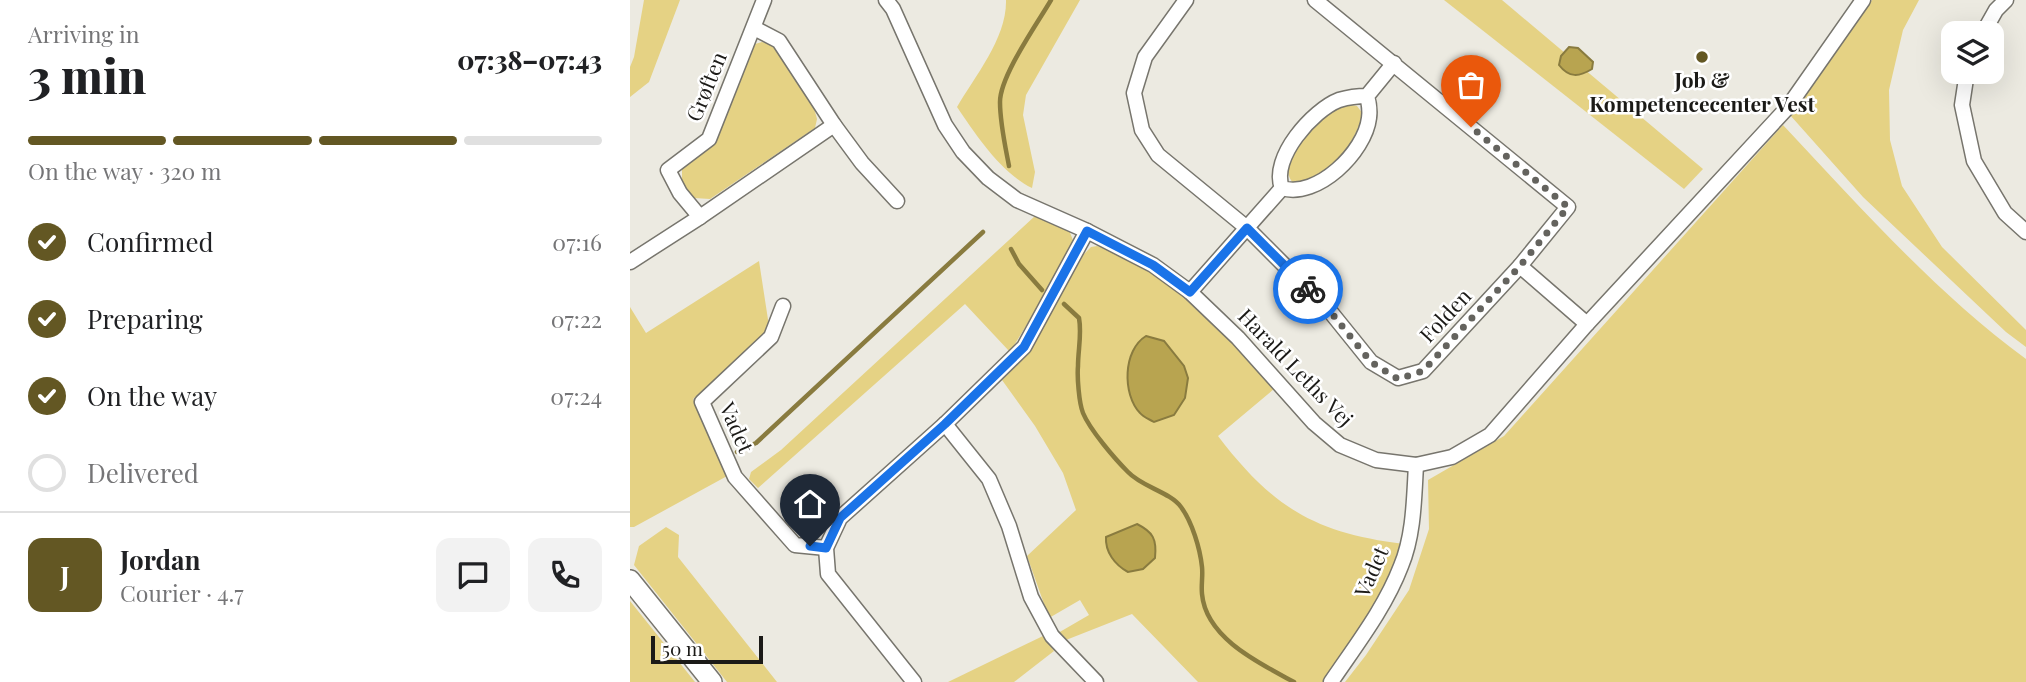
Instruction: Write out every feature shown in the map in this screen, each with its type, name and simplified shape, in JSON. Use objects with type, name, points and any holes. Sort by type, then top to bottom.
[{"type":"street","name":"Grøften","points":[[700,217],[680,193],[668,170],[709,139],[764,0]]},
{"type":"street","name":"Harald Leths Vej","points":[[886,0],[893,9],[945,125],[976,166],[1017,200],[1087,231],[1153,265],[1190,292],[1238,338],[1314,423],[1340,445],[1376,460],[1416,465],[1452,457],[1490,435],[1587,324],[1788,107],[1863,0]]},
{"type":"street","name":"Folden","points":[[1186,0],[1145,57],[1134,93],[1142,130],[1158,155],[1247,228],[1329,310],[1371,362],[1398,379],[1423,371],[1520,266],[1568,207],[1315,0]]},
{"type":"street","points":[[1988,21],[1996,3]]},
{"type":"street","points":[[754,28],[779,41],[862,163],[897,201]]},
{"type":"street","points":[[1282,188],[1292,191],[1305,190],[1327,178],[1344,163],[1369,120],[1367,96],[1394,63]]},
{"type":"street","points":[[1965,84],[1962,105],[1974,162],[2006,213],[2026,232]]},
{"type":"street","points":[[1282,188],[1279,174],[1284,160],[1306,125],[1337,101],[1352,96],[1367,96]]},
{"type":"street","points":[[630,262],[834,125]]},
{"type":"street","points":[[1190,292],[1282,188]]},
{"type":"street","points":[[914,682],[828,574],[826,548],[840,518],[945,424],[1024,347],[1087,231]]},
{"type":"street","points":[[1520,266],[1587,324]]},
{"type":"street","name":"Vadet","points":[[783,306],[771,337],[702,402],[735,477],[795,545],[826,548]]},
{"type":"street","points":[[945,424],[989,479],[1009,526],[1031,597],[1052,636],[1096,682]]},
{"type":"street","name":"Vadet","points":[[1331,682],[1372,623],[1402,565],[1412,521],[1416,465]]},
{"type":"street","points":[[630,580],[712,682]]},
{"type":"shaded area","points":[[644,0],[680,0],[649,82],[630,97],[630,67]]},
{"type":"shaded area","points":[[1006,0],[1080,0],[1026,95],[1023,115],[1035,172],[1032,188],[999,163],[957,107],[996,42],[1005,14]]},
{"type":"shaded area","points":[[1444,0],[1502,0],[1703,169],[1684,189]]},
{"type":"shaded area","points":[[1872,0],[1919,0],[1903,30],[1889,90],[1890,140],[1902,186],[1942,247],[2026,330],[2026,347],[2006,332],[1863,197],[1790,115]]},
{"type":"shaded area","points":[[762,42],[772,45],[814,108],[817,119],[815,128],[710,199],[694,198],[682,183],[682,169],[703,151],[749,50]]},
{"type":"shaded area","points":[[1569,47],[1578,48],[1593,62],[1592,69],[1574,75],[1563,69],[1559,65],[1561,56]]},
{"type":"shaded area","points":[[1345,104],[1357,106],[1363,114],[1346,149],[1328,170],[1317,178],[1293,183],[1288,173],[1289,161],[1295,149],[1325,117]]},
{"type":"shaded area","points":[[1783,125],[1930,278],[2026,359],[2026,682],[1345,682],[1409,590],[1429,529],[1428,480],[1504,436]]},
{"type":"shaded area","points":[[1035,216],[1069,230],[1074,243],[1010,352],[965,304],[758,488],[749,479],[751,472],[781,450]]},
{"type":"shaded area","points":[[1091,247],[1106,249],[1173,287],[1226,335],[1274,389],[1218,436],[1258,482],[1298,513],[1321,524],[1345,533],[1404,544],[1399,567],[1324,682],[1198,682],[1132,614],[1066,640],[1058,633],[1089,615],[1080,600],[1049,618],[1027,556],[1076,510],[1063,473],[1035,426],[1002,380],[1026,356],[1084,254]],"holes":[[[1164,341],[1184,366],[1155,422],[1141,415],[1132,401]]]},
{"type":"shaded area","points":[[759,261],[769,326],[762,338],[693,399],[729,475],[630,527],[630,307],[646,333]]},
{"type":"shaded area","points":[[1146,336],[1164,341],[1184,366],[1188,378],[1185,398],[1174,415],[1154,422],[1141,414],[1134,405],[1128,384],[1129,362],[1133,351]]},
{"type":"shaded area","points":[[1137,524],[1153,537],[1155,558],[1143,569],[1128,572],[1112,558],[1106,537]]},
{"type":"shaded area","points":[[666,527],[679,535],[678,557],[777,682],[727,682],[634,565],[639,546]]},
{"type":"shaded area","points":[[630,601],[695,682],[630,682]]},
{"type":"shaded area","points":[[1043,636],[1054,651],[1014,682],[948,682]]},
{"type":"waterway","points":[[1009,166],[1001,118],[1002,91],[1012,65],[1051,0]]},
{"type":"waterway","points":[[737,452],[756,443],[983,232]]},
{"type":"waterway","points":[[1011,249],[1019,264],[1042,290]]},
{"type":"waterway","points":[[1064,304],[1079,318],[1078,383],[1086,420],[1128,472],[1170,497],[1185,513],[1197,544],[1202,567],[1202,594],[1213,624],[1236,647],[1294,682]]},
{"type":"way so far","points":[[1308,289],[1329,310],[1371,362],[1398,379],[1423,371],[1520,266],[1568,207],[1471,127]]},
{"type":"place","name":"Job & Kompetencecenter Vest","points":[[1702,57]]},
{"type":"route","points":[[810,546],[826,548],[840,518],[945,424],[1024,347],[1087,231],[1153,265],[1190,292],[1247,228],[1308,289]]}]
